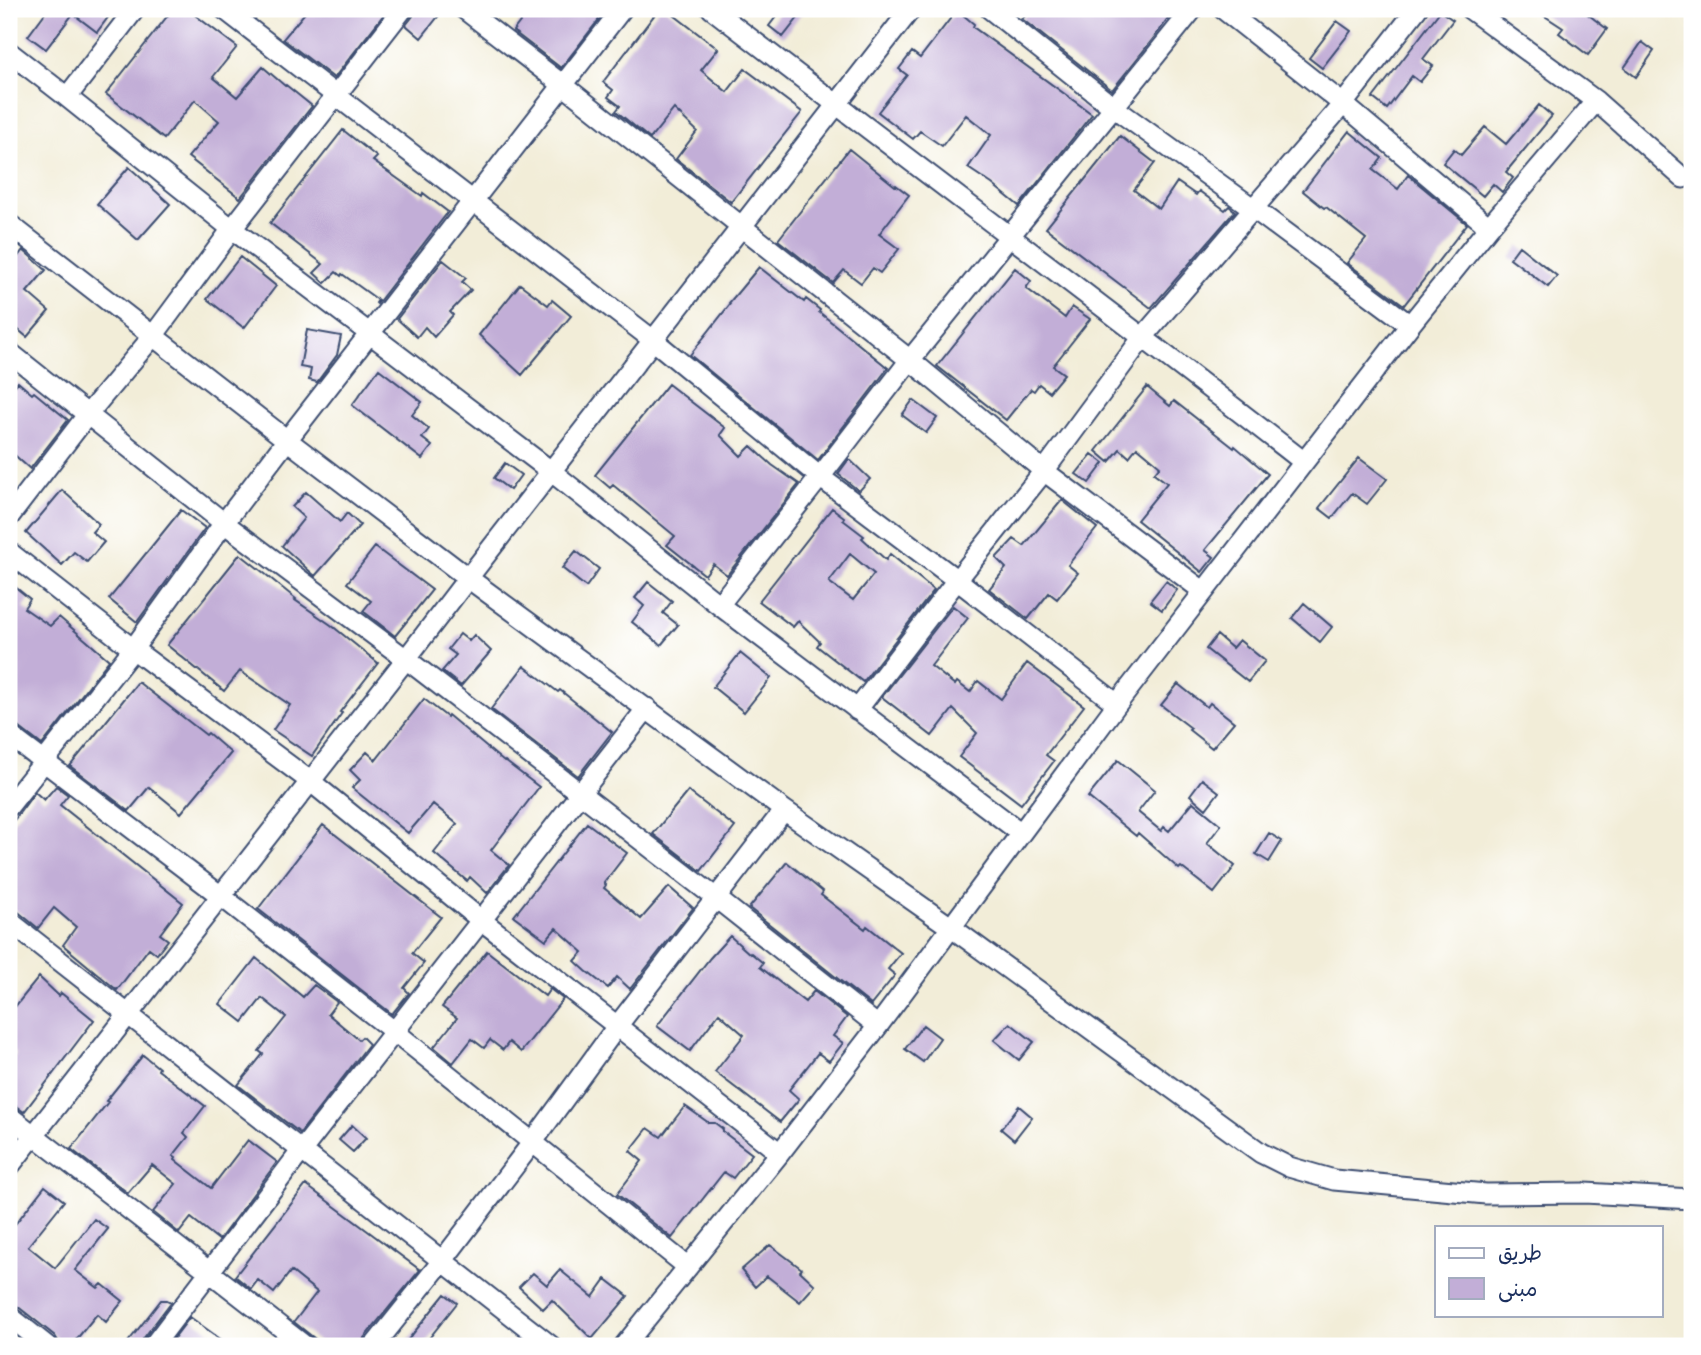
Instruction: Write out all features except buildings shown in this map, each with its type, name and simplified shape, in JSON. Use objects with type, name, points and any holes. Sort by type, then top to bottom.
[{"type":"street","points":[[67,97],[135,9]]},
{"type":"street","points":[[224,9],[653,340],[820,477],[1117,704]]},
{"type":"street","points":[[9,517],[88,414],[153,336],[232,229],[403,9]]},
{"type":"street","points":[[464,9],[910,360],[1044,471],[1203,591]]},
{"type":"street","points":[[9,806],[133,649],[224,523],[369,333],[622,9]]},
{"type":"street","points":[[712,9],[1304,462]]},
{"type":"street","points":[[9,1167],[911,9]]},
{"type":"street","points":[[990,9],[1113,107],[1410,325]]},
{"type":"street","points":[[719,605],[910,360],[1192,9]]},
{"type":"street","points":[[1223,9],[1343,104],[1489,227]]},
{"type":"street","points":[[857,710],[1044,471],[1143,337],[1343,104],[1417,9]]},
{"type":"street","points":[[1470,9],[1596,101],[1683,178]]},
{"type":"street","points":[[9,52],[232,229],[552,472],[719,605],[1021,833]]},
{"type":"street","points":[[624,1346],[878,1026],[1117,704],[1410,325],[1596,101]]},
{"type":"street","points":[[9,224],[468,578],[784,810],[952,928],[1261,1153],[1289,1167],[1334,1180],[1486,1194],[1585,1193],[1692,1199]]},
{"type":"street","points":[[9,352],[224,523],[716,898],[878,1026]]},
{"type":"street","points":[[9,552],[133,649],[310,781],[481,920],[779,1153]]},
{"type":"street","points":[[153,1346],[302,1150],[647,708]]},
{"type":"street","points":[[9,735],[395,1032],[688,1267]]},
{"type":"street","points":[[374,1346],[443,1260],[618,1025],[784,810]]},
{"type":"street","points":[[9,921],[551,1346]]},
{"type":"street","points":[[9,1116],[305,1346]]},
{"type":"street","points":[[9,1317],[47,1346]]}]
